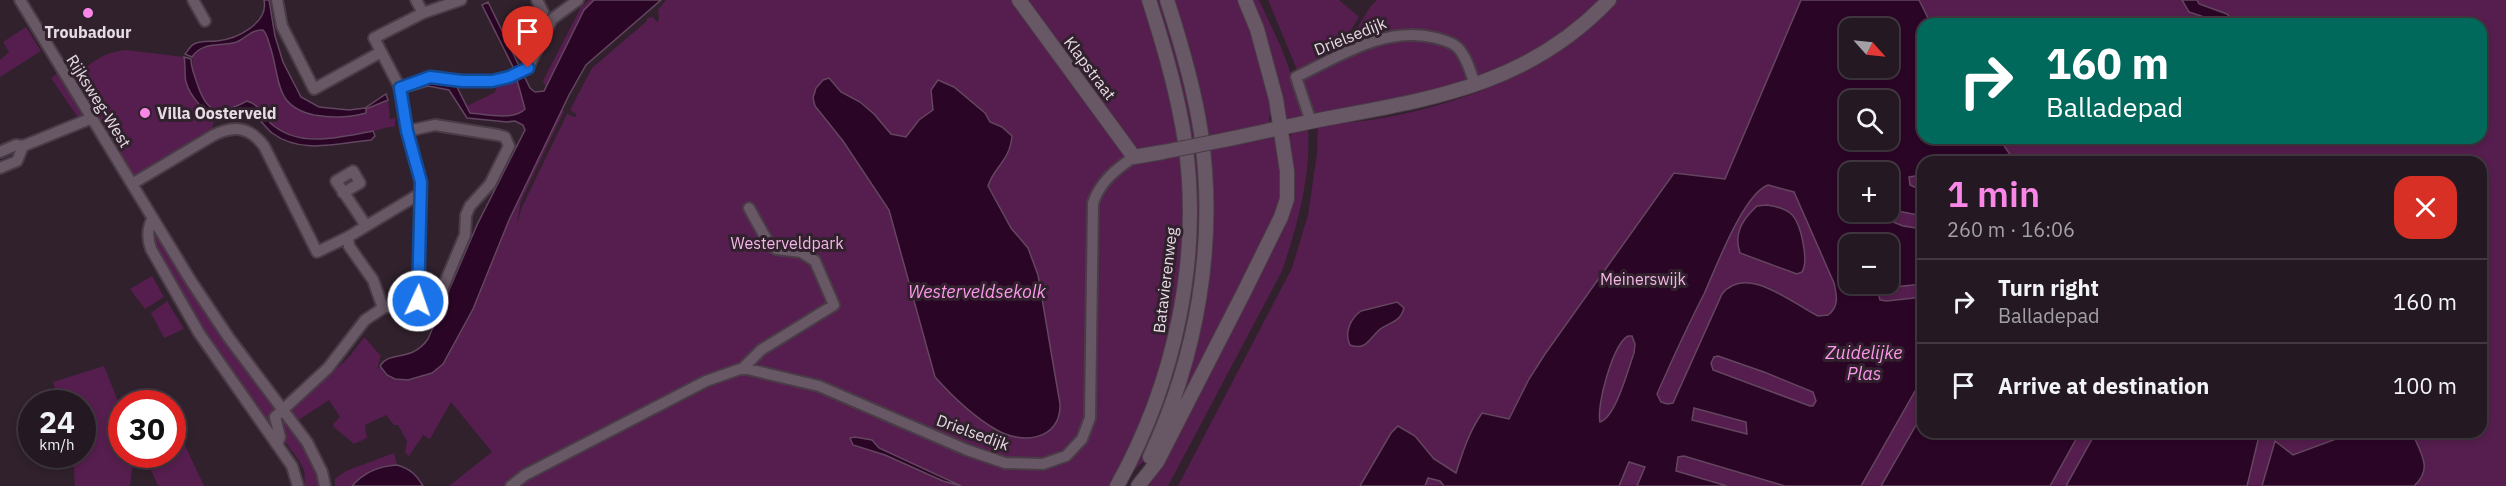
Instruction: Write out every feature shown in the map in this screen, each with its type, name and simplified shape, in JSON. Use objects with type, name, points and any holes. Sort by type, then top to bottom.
[{"type":"main road","name":"Klapstraat","points":[[1019,0],[1134,157]]},
{"type":"main road","name":"Batavierenweg","points":[[1117,486],[1138,447],[1169,359],[1180,308],[1188,239],[1185,140],[1164,48],[1149,0]]},
{"type":"main road","name":"Batavierenweg","points":[[1137,486],[1181,378],[1196,318],[1204,254],[1206,192],[1201,132],[1182,46],[1167,0]]},
{"type":"main road","points":[[1137,486],[1163,451],[1284,208],[1288,181],[1281,129],[1267,61],[1245,0]]},
{"type":"main road","name":"Drielsedijk","points":[[1134,157],[1436,98],[1518,68],[1553,48],[1577,30],[1609,0]]},
{"type":"street","name":"Rijksweg-West","points":[[20,0],[229,338],[279,414],[314,454],[325,486]]},
{"type":"street","points":[[193,0],[205,21]]},
{"type":"street","points":[[277,0],[282,27],[314,89],[381,52]]},
{"type":"street","points":[[416,0],[423,13]]},
{"type":"street","points":[[418,301],[421,182],[407,131],[400,88],[374,38],[423,13],[461,0]]},
{"type":"street","points":[[537,0],[543,12]]},
{"type":"street","points":[[400,88],[430,77],[462,81],[492,81],[528,68],[552,19],[578,0]]},
{"type":"street","name":"Drielsedijk","points":[[1311,122],[1296,76],[1391,35],[1418,35],[1457,47],[1475,85]]},
{"type":"street","points":[[0,152],[16,145],[23,146],[92,118]]},
{"type":"street","points":[[265,426],[328,368],[365,320],[383,308],[411,300],[429,303],[438,299],[465,235],[466,215],[470,206],[490,184],[509,146],[505,137],[498,135],[435,125],[407,131]]},
{"type":"street","points":[[132,184],[212,135],[234,128],[253,133],[264,146],[317,252],[348,237],[421,193]]},
{"type":"street","points":[[0,168],[17,161],[23,146]]},
{"type":"street","name":"Drielsedijk","points":[[743,368],[819,386],[967,450],[1005,463],[1043,464],[1066,456],[1077,447],[1090,418],[1093,203],[1110,176],[1134,157]]},
{"type":"street","points":[[344,193],[366,226]]},
{"type":"street","points":[[511,486],[525,475],[706,381],[743,368],[761,350],[834,305],[815,261],[801,252],[776,249],[769,244],[749,208]]},
{"type":"street","points":[[153,218],[149,225],[148,240],[151,249],[199,333],[292,466],[298,486]]},
{"type":"street","points":[[348,237],[349,246],[374,280],[383,308]]},
{"type":"street","points":[[801,252],[811,243]]},
{"type":"street","points":[[277,445],[280,437],[279,414]]},
{"type":"green space","points":[[589,0],[594,0],[584,10],[546,87],[543,81],[581,7]]},
{"type":"green space","name":"Westerveldpark","points":[[666,0],[1238,0],[1263,64],[1271,111],[1269,117],[1280,166],[1282,199],[1240,292],[1160,445],[1118,486],[449,486],[492,452],[451,402],[430,439],[423,435],[409,456],[405,453],[407,441],[398,425],[394,425],[386,415],[365,425],[367,438],[354,444],[334,427],[333,424],[340,417],[329,400],[297,421],[291,411],[350,356],[364,337],[381,356],[377,369],[380,367],[386,375],[395,379],[473,309],[509,220],[562,110],[564,111],[521,201],[516,227],[522,207],[567,114],[575,117],[577,115],[570,110],[592,68],[647,21],[647,18],[653,17],[657,22],[659,20],[658,10]]},
{"type":"green space","points":[[1248,0],[1259,0],[1281,47],[1305,112],[1304,118],[1289,122],[1284,118]]},
{"type":"green space","points":[[1268,0],[1339,0],[1359,17],[1346,38],[1334,51],[1298,72]]},
{"type":"green space","points":[[1377,0],[1603,0],[1587,16],[1527,56],[1516,59],[1509,68],[1480,77],[1466,53],[1430,33],[1351,46],[1350,40],[1370,7]]},
{"type":"green space","name":"Meinerswijk","points":[[1616,0],[2506,0],[2506,486],[1178,486],[1292,268],[1308,215],[1317,154],[1318,124],[1370,120],[1425,109],[1503,82],[1551,57]]},
{"type":"green space","points":[[26,27],[41,51],[0,77],[0,60],[9,52],[3,42]]},
{"type":"green space","points":[[258,29],[263,30],[271,43],[281,91],[286,101],[295,108],[319,115],[345,114],[367,109],[388,100],[390,119],[395,118],[395,127],[340,137],[306,139],[280,130],[247,101],[225,111],[212,109],[203,99],[196,83],[192,67],[194,54],[205,47],[246,38]]},
{"type":"green space","points":[[1408,39],[1440,45],[1453,52],[1465,71],[1464,85],[1316,116],[1302,81],[1305,76],[1385,42]]},
{"type":"green space","points":[[126,50],[184,57],[193,91],[215,118],[211,132],[133,177],[73,79],[97,60],[110,53]]},
{"type":"green space","points":[[59,72],[83,114],[79,119],[51,78]]},
{"type":"green space","points":[[516,75],[525,109],[520,113],[507,116],[470,113],[467,106],[494,93],[500,83]]},
{"type":"green space","points":[[1304,128],[1308,130],[1305,184],[1298,219],[1282,271],[1168,486],[1148,486],[1287,212],[1287,140],[1294,131]]},
{"type":"green space","points":[[152,231],[156,232],[217,332],[275,408],[274,414],[266,419],[263,418],[206,336],[155,247]]},
{"type":"green space","points":[[152,276],[164,297],[145,309],[130,289]]},
{"type":"green space","points":[[167,301],[184,329],[164,338],[151,313]]},
{"type":"green space","points":[[104,366],[113,390],[108,390],[108,468],[132,468],[130,486],[75,486],[74,468],[96,468],[96,390],[55,390],[53,382]]},
{"type":"green space","points":[[281,417],[311,460],[319,486],[305,486],[301,464],[281,432]]},
{"type":"green space","points":[[186,447],[204,486],[158,486],[150,468],[186,468]]},
{"type":"green space","points":[[394,453],[397,465],[386,466],[352,486],[335,486],[335,479],[346,471]]},
{"type":"water","points":[[264,0],[269,0],[275,36],[283,62],[301,97],[319,107],[349,110],[365,108],[386,94],[388,100],[366,109],[366,113],[353,116],[327,117],[301,111],[291,105],[281,90],[270,46],[263,30],[252,32],[237,42],[206,47],[192,57],[185,54],[191,46],[197,43],[225,40],[250,28],[262,16]]},
{"type":"water","points":[[594,0],[661,0],[586,65],[569,95],[509,220],[473,309],[443,364],[432,373],[408,380],[395,379],[387,375],[380,366],[384,361],[415,351],[428,339],[477,225],[525,130],[523,125],[515,121],[467,118],[449,90],[428,86],[408,92],[407,88],[432,80],[456,85],[470,113],[507,116],[520,113],[525,109],[514,69],[482,5],[488,2],[530,88],[535,92],[544,91],[584,10]]},
{"type":"water","name":"Zuidelijke Plas","points":[[1801,0],[1919,0],[1928,18],[1917,18],[1917,144],[2003,144],[2011,156],[1917,156],[1917,176],[1909,177],[1910,185],[1917,188],[1917,215],[1899,211],[1899,162],[1839,162],[1839,222],[1893,222],[1917,228],[1917,285],[1899,286],[1899,234],[1839,234],[1839,294],[1878,294],[1880,300],[1887,301],[1917,298],[1917,388],[1861,486],[1785,486],[1684,456],[1678,457],[1676,471],[1727,486],[1637,486],[1645,467],[1629,462],[1619,486],[1444,486],[1440,481],[1428,478],[1425,486],[1360,486],[1391,433],[1398,426],[1415,436],[1434,459],[1456,473],[1470,435],[1482,413],[1509,419],[1529,379],[1674,173],[1725,179]],"holes":[[[1768,185],[1794,192],[1834,283],[1836,305],[1828,315],[1818,316],[1770,289],[1756,284],[1744,283],[1732,286],[1722,294],[1673,403],[1661,402],[1657,394],[1731,234],[1749,202]],[[1632,336],[1635,344],[1634,353],[1621,392],[1611,411],[1600,422],[1603,390],[1611,363],[1622,341]],[[1718,356],[1813,392],[1816,401],[1813,406],[1810,406],[1713,370],[1711,363],[1714,357]],[[1694,408],[1746,422],[1747,434],[1692,420]]]},
{"type":"water","points":[[2182,0],[2197,0],[2199,4],[2227,14],[2231,18],[2205,18],[2189,12]]},
{"type":"water","points":[[184,57],[191,59],[201,94],[215,110],[229,109],[247,101],[256,105],[274,126],[297,137],[322,139],[373,131],[375,136],[371,140],[308,146],[295,144],[272,133],[248,111],[218,120],[194,99],[188,88],[185,79]]},
{"type":"water","name":"Westerveldsekolk","points":[[829,78],[841,92],[860,102],[874,114],[891,134],[906,137],[919,120],[933,110],[931,90],[938,80],[954,87],[985,113],[990,122],[1002,127],[1012,136],[1008,152],[988,186],[1011,228],[1028,248],[1038,275],[1060,404],[1059,416],[1054,426],[1047,432],[1027,438],[1005,434],[963,405],[935,377],[889,210],[843,141],[815,106],[813,98],[816,88],[823,80]]},
{"type":"water","points":[[1767,205],[1788,211],[1798,224],[1805,259],[1802,272],[1797,274],[1740,253],[1738,239],[1744,221],[1757,206]]},
{"type":"water","points":[[1397,302],[1404,308],[1400,317],[1379,330],[1364,345],[1350,345],[1348,331],[1357,314]]},
{"type":"water","points":[[1917,423],[1917,438],[2077,438],[2050,486],[1881,486]]},
{"type":"water","points":[[850,438],[872,440],[879,448],[961,486],[943,481],[885,455],[853,445]]},
{"type":"water","points":[[2093,438],[2259,438],[2247,486],[2066,486]]},
{"type":"water","points":[[2339,438],[2414,438],[2424,460],[2424,467],[2420,479],[2414,486],[2262,486],[2275,441],[2293,455]]},
{"type":"water","points":[[397,465],[412,472],[423,486],[352,486],[372,471]]},
{"type":"place","name":"Troubadour","points":[[88,13]]},
{"type":"place","name":"Villa Oosterveld","points":[[145,113]]},
{"type":"route","points":[[418,301],[422,218],[421,182],[407,131],[400,88],[430,77],[462,81],[492,81],[509,77],[528,68]]}]
